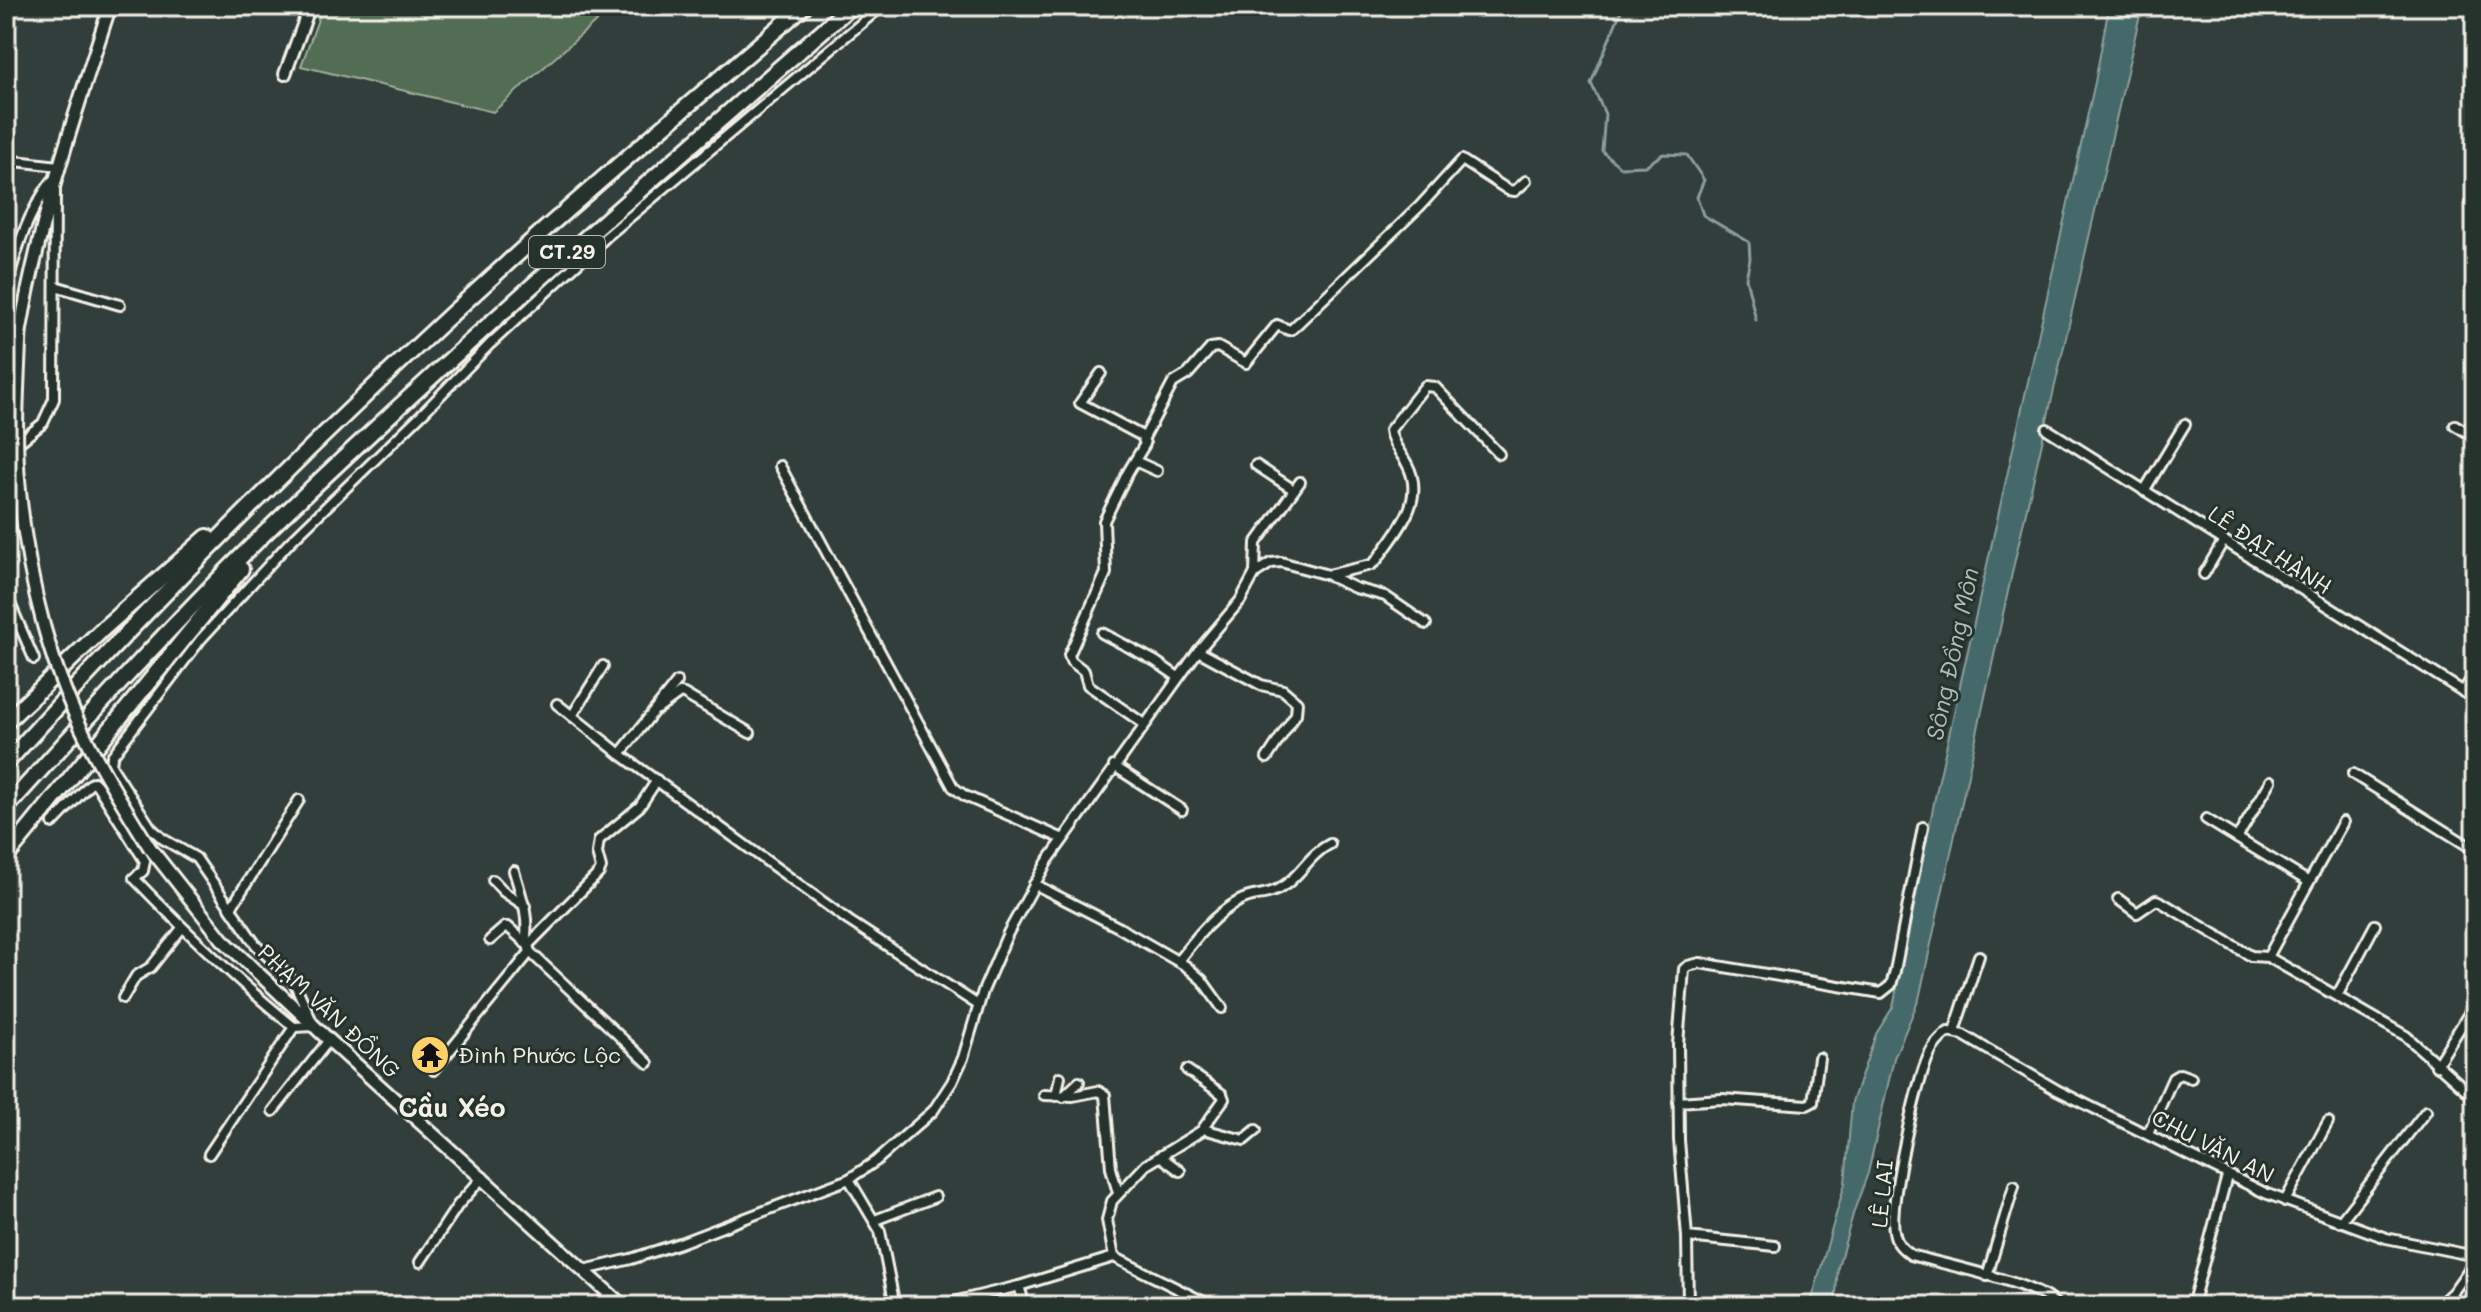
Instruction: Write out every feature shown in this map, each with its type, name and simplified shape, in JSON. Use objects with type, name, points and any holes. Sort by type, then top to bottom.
[{"type":"highway","name":"CT.29","points":[[6,763],[139,619],[269,486],[542,232],[804,6]]},
{"type":"highway","name":"CT.29","points":[[6,808],[159,640],[292,507],[562,256],[851,6]]},
{"type":"highway","points":[[6,722],[105,627],[269,486]]},
{"type":"highway","points":[[6,857],[292,507]]},
{"type":"main road","points":[[57,172],[110,6]]},
{"type":"main road","name":"PHẠM VĂN ĐỒNG","points":[[57,172],[32,263],[20,332],[18,483],[27,556],[41,619],[65,688],[96,757],[150,848],[222,939],[623,1306]]},
{"type":"street","points":[[285,74],[310,6]]},
{"type":"street","points":[[53,823],[94,782],[145,861],[143,871],[134,878],[233,978],[294,1027],[314,1026],[294,982],[256,945],[196,858],[163,839],[151,828],[111,766],[112,756],[194,648],[289,543],[490,344],[606,237],[882,6]]},
{"type":"street","points":[[6,160],[57,172]]},
{"type":"street","points":[[1144,724],[1088,685],[1084,671],[1071,661],[1069,655],[1106,573],[1104,521],[1173,383],[1214,346],[1246,363],[1277,325],[1292,329],[1420,206],[1462,160],[1508,190],[1515,191],[1526,181]]},
{"type":"street","points":[[6,453],[43,423],[54,399],[57,172]]},
{"type":"street","points":[[6,288],[18,241],[35,203],[57,172]]},
{"type":"street","points":[[55,286],[120,305]]},
{"type":"street","points":[[1101,373],[1080,405],[1144,438]]},
{"type":"street","points":[[1328,575],[1371,565],[1376,561],[1413,504],[1410,470],[1390,430],[1423,388],[1428,385],[1435,387],[1499,454]]},
{"type":"street","points":[[2144,491],[2185,424]]},
{"type":"street","points":[[2455,425],[2475,437]]},
{"type":"street","name":"LÊ ĐẠI HÀNH","points":[[2047,429],[2475,699]]},
{"type":"street","points":[[1135,461],[1157,471]]},
{"type":"street","points":[[1255,573],[1253,556],[1256,543],[1297,486],[1256,465]]},
{"type":"street","points":[[780,466],[953,787],[965,796],[1063,839]]},
{"type":"street","points":[[2204,574],[2223,542]]},
{"type":"street","points":[[584,1270],[680,1243],[849,1179],[876,1161],[933,1111],[963,1058],[978,1005],[1008,933],[1034,884],[1178,677],[1240,601],[1255,573],[1271,563],[1281,562],[1328,575],[1355,588],[1385,596],[1426,624]]},
{"type":"street","points":[[6,594],[34,659]]},
{"type":"street","points":[[1102,633],[1145,655],[1178,677]]},
{"type":"street","points":[[1198,651],[1261,685],[1283,690],[1297,702],[1296,714],[1267,758]]},
{"type":"street","points":[[572,716],[603,666]]},
{"type":"street","points":[[2463,692],[2475,673]]},
{"type":"street","points":[[620,754],[677,682]]},
{"type":"street","points":[[658,709],[680,693],[684,694],[750,733]]},
{"type":"street","points":[[557,704],[620,754],[849,921],[978,1005]]},
{"type":"street","points":[[1114,766],[1182,810]]},
{"type":"street","points":[[2353,774],[2475,850]]},
{"type":"street","points":[[434,1070],[527,947],[599,873],[599,840],[640,806],[657,780]]},
{"type":"street","points":[[2237,838],[2271,781]]},
{"type":"street","points":[[231,908],[299,800]]},
{"type":"street","points":[[2206,819],[2309,882]]},
{"type":"street","points":[[2268,957],[2343,822]]},
{"type":"street","points":[[1688,1306],[1678,1102],[1679,1014],[1684,969],[1700,963],[1881,993],[1891,985],[1895,971],[1923,827]]},
{"type":"street","points":[[1178,961],[1208,924],[1229,907],[1241,900],[1274,893],[1299,873],[1319,849],[1330,844]]},
{"type":"street","points":[[514,871],[525,906],[527,947]]},
{"type":"street","points":[[493,880],[525,906]]},
{"type":"street","points":[[1034,884],[1178,961],[1202,980],[1222,1008]]},
{"type":"street","points":[[2118,899],[2137,913],[2156,900],[2251,956],[2268,957],[2406,1036],[2475,1098]]},
{"type":"street","points":[[2337,996],[2375,925]]},
{"type":"street","points":[[490,940],[508,927],[648,1063]]},
{"type":"street","points":[[123,998],[136,976],[151,967],[182,928]]},
{"type":"street","name":"LÊ LAI","points":[[1979,956],[1951,1032],[1940,1038],[1929,1055],[1916,1092],[1900,1170],[1893,1226],[1900,1247],[1911,1255],[2039,1293],[2057,1306]]},
{"type":"street","points":[[2436,1066],[2475,1004]]},
{"type":"street","points":[[209,1154],[294,1027]]},
{"type":"street","name":"CHU VĂN AN","points":[[1951,1032],[2227,1176],[2386,1238],[2475,1258]]},
{"type":"street","points":[[273,1111],[329,1040]]},
{"type":"street","points":[[1678,1102],[1722,1099],[1807,1105],[1813,1102],[1819,1058]]},
{"type":"street","points":[[1114,1257],[1107,1220],[1108,1209],[1118,1193],[1138,1172],[1203,1129],[1224,1096],[1187,1070]]},
{"type":"street","points":[[2148,1134],[2173,1078],[2180,1074],[2191,1078]]},
{"type":"street","points":[[1060,1077],[1060,1096]]},
{"type":"street","points":[[1060,1096],[1079,1082]]},
{"type":"street","points":[[1044,1095],[1098,1091],[1105,1095],[1111,1168],[1118,1193]]},
{"type":"street","points":[[2340,1222],[2426,1111]]},
{"type":"street","points":[[2285,1201],[2328,1122]]},
{"type":"street","points":[[1203,1129],[1244,1140],[1256,1130]]},
{"type":"street","points":[[1160,1156],[1180,1171]]},
{"type":"street","points":[[2192,1306],[2227,1176]]},
{"type":"street","points":[[420,1262],[458,1205],[483,1177]]},
{"type":"street","points":[[849,1179],[875,1220],[895,1306]]},
{"type":"street","points":[[1987,1276],[2014,1186]]},
{"type":"street","points":[[875,1220],[935,1197]]},
{"type":"street","points":[[1687,1237],[1775,1246]]},
{"type":"street","points":[[937,1306],[1019,1286],[1114,1257],[1212,1306]]},
{"type":"street","points":[[2438,1306],[2453,1292],[2475,1258]]},
{"type":"street","points":[[1019,1286],[1025,1306]]},
{"type":"street","points":[[598,1306],[609,1293]]},
{"type":"street","points":[[975,1296],[978,1306]]},
{"type":"green space","points":[[323,6],[614,6],[493,112],[301,66]]},
{"type":"water","name":"Sông Đồng Môn","points":[[2109,6],[2142,6],[2014,564],[1919,999],[1894,1058],[1868,1173],[1838,1267],[1835,1306],[1810,1306],[1845,1183],[1852,1102],[1876,1034],[1893,1007],[1936,793],[2095,82]]},
{"type":"waterway","points":[[1623,6],[1591,83],[1605,114],[1602,151],[1620,167],[1645,166],[1663,154],[1687,155],[1704,180],[1697,197],[1703,215],[1749,242],[1750,259],[1746,278],[1756,320]]},
{"type":"place","name":"Đình Phước Lộc","points":[[430,1055]]},
{"type":"district","name":"Cầu Xéo","points":[[452,1108]]}]
